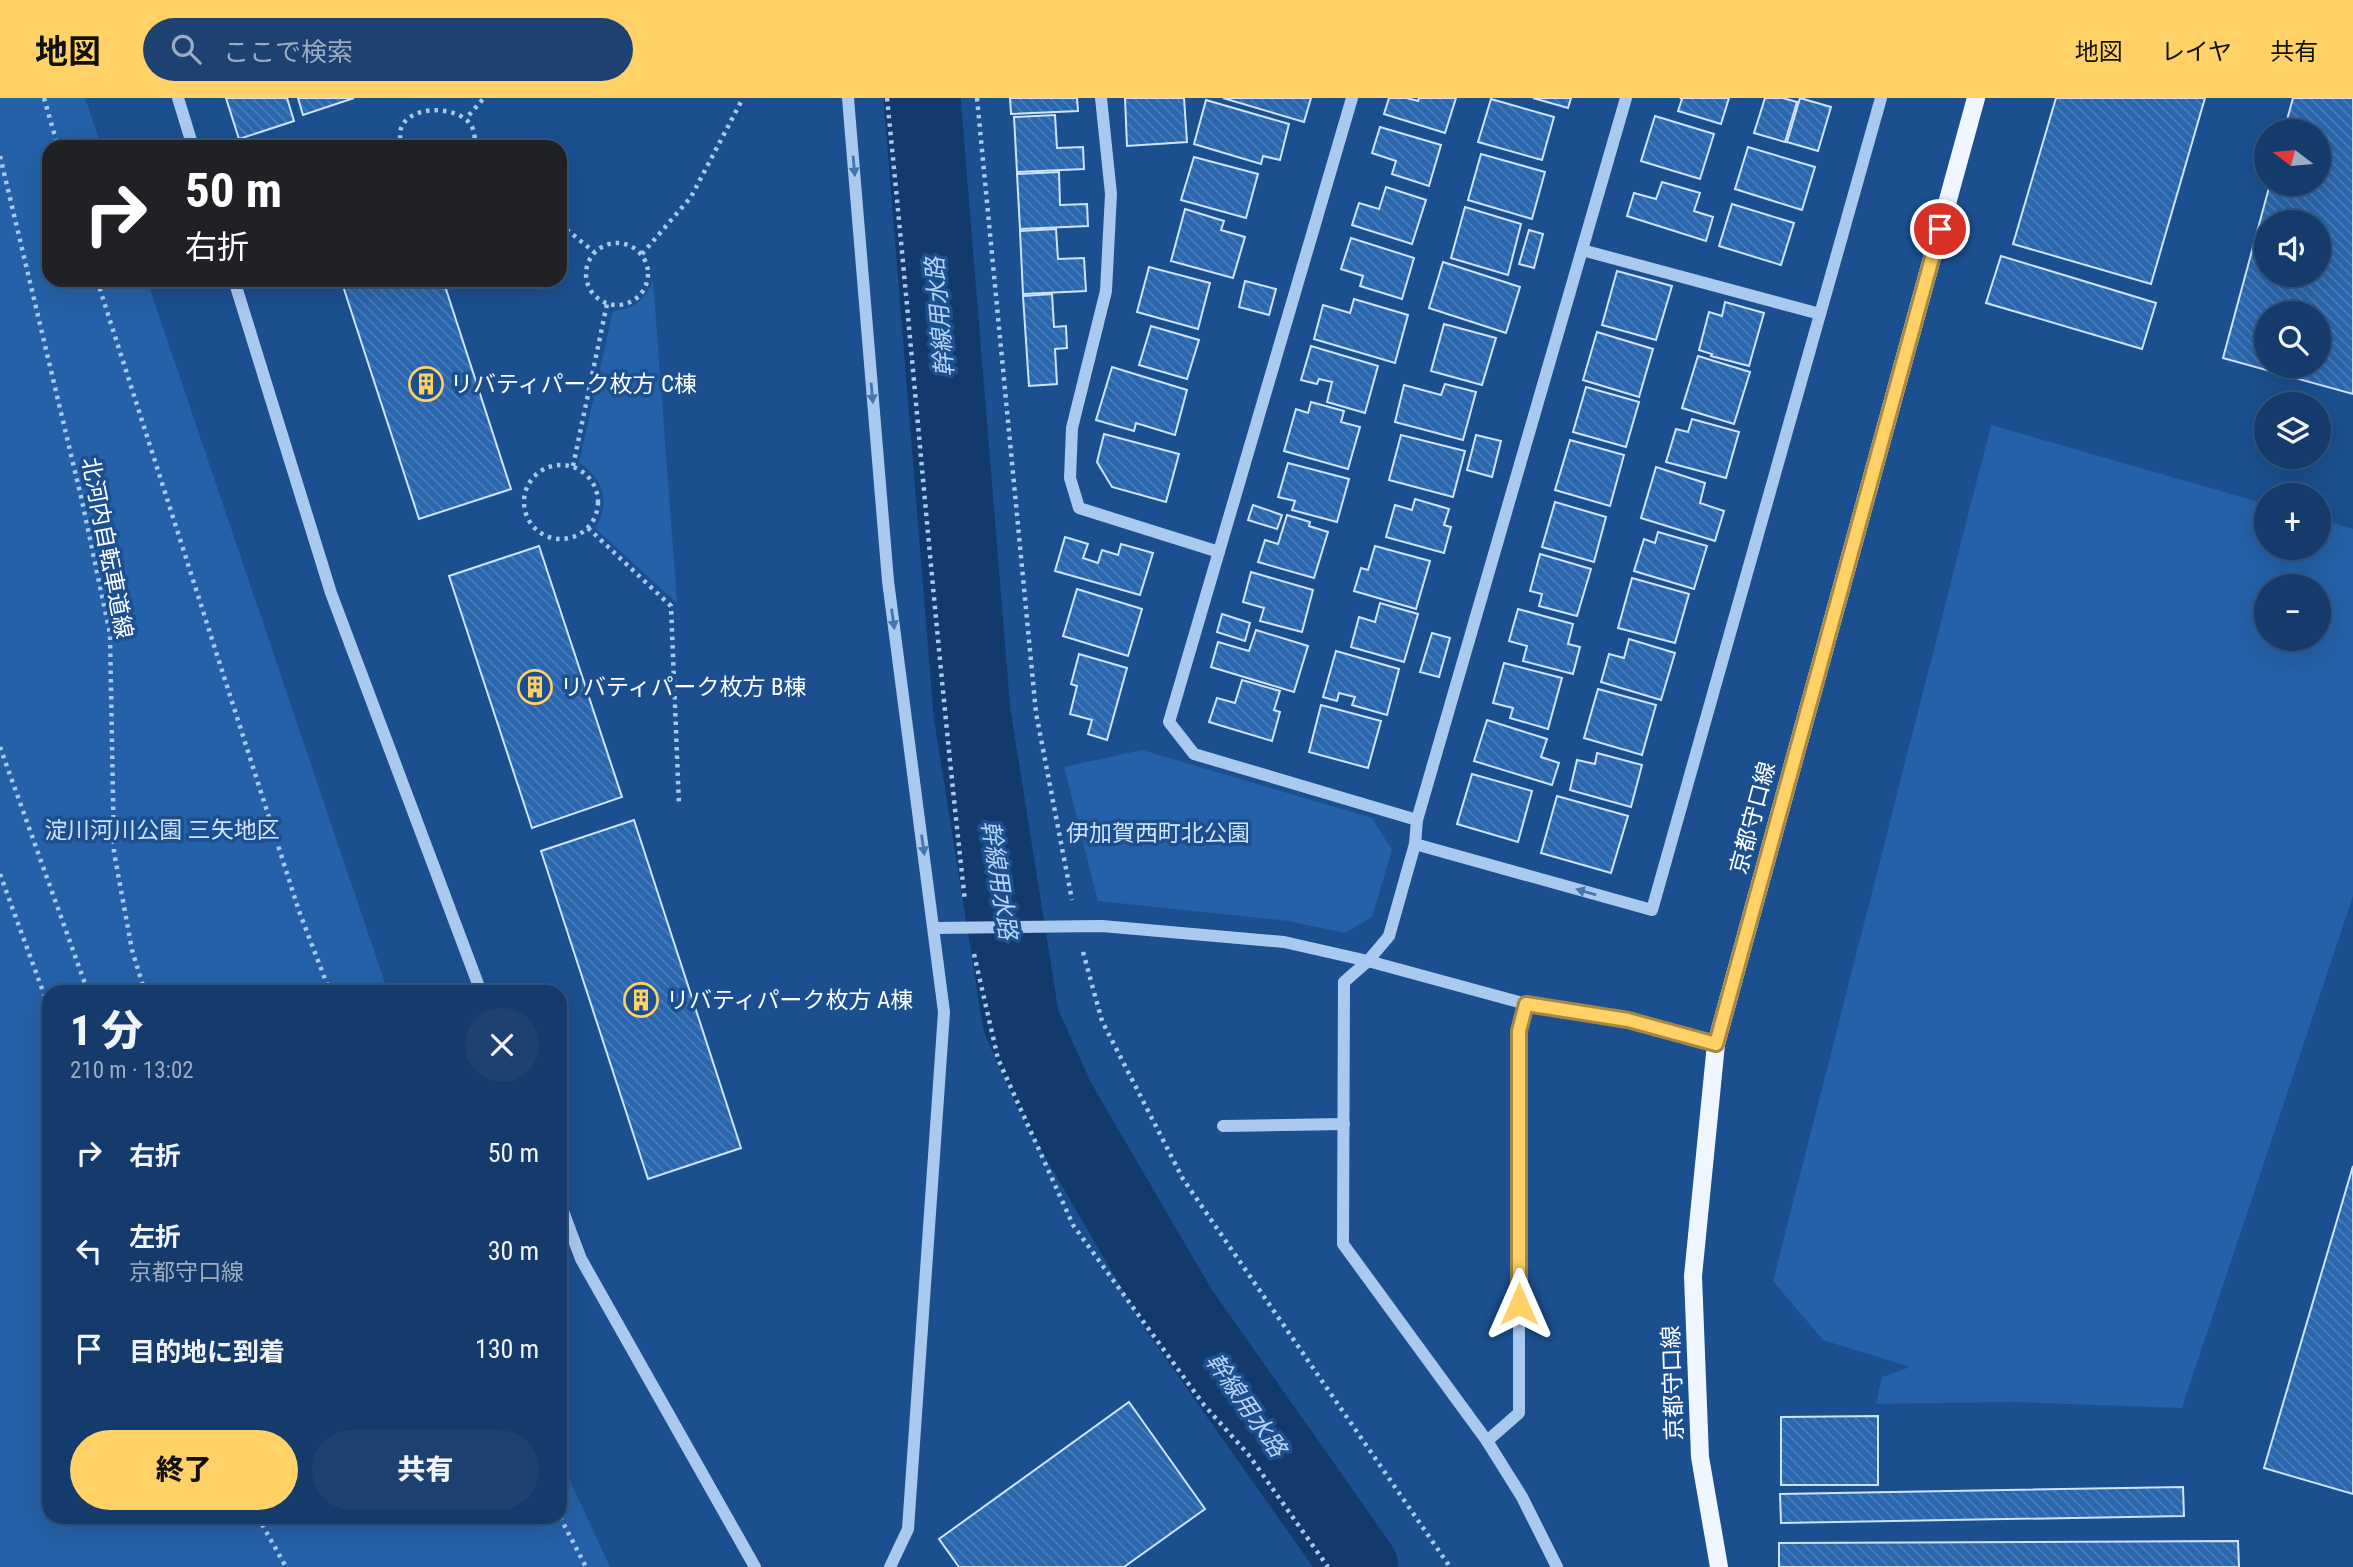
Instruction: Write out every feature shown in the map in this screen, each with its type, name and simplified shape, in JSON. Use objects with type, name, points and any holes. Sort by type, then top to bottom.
[{"type":"main road","name":"京都守口線","points":[[1719,1567],[1700,1457],[1693,1276],[1716,1044],[1976,98]]},
{"type":"street","points":[[178,98],[191,140]]},
{"type":"street","points":[[848,98],[888,581],[944,1012],[908,1529],[890,1567]]},
{"type":"street","points":[[1101,98],[1111,194],[1106,291],[1072,428],[1070,478],[1079,508],[1219,552]]},
{"type":"street","points":[[1352,98],[1169,722],[1194,754],[1417,820]]},
{"type":"street","points":[[1557,1567],[1522,1497],[1488,1441],[1343,1244],[1344,982],[1368,961],[1389,936],[1415,844],[1417,820],[1626,98]]},
{"type":"street","points":[[1415,844],[1652,910],[1881,98]]},
{"type":"street","points":[[1582,250],[1820,314]]},
{"type":"street","points":[[236,287],[331,593],[478,985]]},
{"type":"street","points":[[934,928],[1102,926],[1284,942],[1368,961],[1526,1004],[1628,1020],[1716,1044]]},
{"type":"street","points":[[1488,1441],[1519,1413],[1519,1031],[1526,1004]]},
{"type":"street","points":[[1223,1126],[1344,1124]]},
{"type":"street","points":[[567,1222],[581,1259],[755,1567]]},
{"type":"path","points":[[44,98],[56,140]]},
{"type":"path","points":[[469,115],[484,98]]},
{"type":"path","points":[[642,254],[691,197],[743,98]]},
{"type":"path","points":[[887,98],[915,375],[943,710],[968,927],[998,1059],[1073,1225],[1204,1405],[1248,1454],[1328,1567]]},
{"type":"path","points":[[977,98],[1036,713],[1077,926],[1102,1021],[1182,1179],[1450,1567]]},
{"type":"path","points":[[461,106],[475,127],[474,140]]},
{"type":"path","points":[[400,140],[401,128],[412,108]]},
{"type":"path","name":"北河内自転車道線","points":[[0,156],[82,501],[110,634],[114,852],[132,950],[143,985]]},
{"type":"path","points":[[567,230],[594,252]]},
{"type":"path","points":[[611,243],[624,243],[633,247],[642,254],[647,264],[648,279],[644,290],[624,305],[607,304],[598,299],[588,287],[585,276],[588,262],[594,252],[611,243]]},
{"type":"path","points":[[99,287],[299,911],[327,985]]},
{"type":"path","points":[[573,466],[607,304]]},
{"type":"path","points":[[560,464],[573,466],[584,472],[592,481],[597,493],[595,517],[588,528],[576,536],[564,540],[551,538],[540,533],[531,523],[524,507],[524,494],[536,474],[560,464]]},
{"type":"path","points":[[588,528],[671,606],[679,805]]},
{"type":"path","points":[[0,747],[86,985]]},
{"type":"path","points":[[0,874],[42,991]]},
{"type":"path","points":[[262,1524],[285,1567]]},
{"type":"path","points":[[564,1524],[586,1567]]},
{"type":"green space","name":"淀川河川公園 三矢地区","points":[[0,98],[85,98],[100,140],[42,140],[42,287],[149,287],[386,985],[42,985],[42,1524],[567,1524],[567,1474],[610,1567],[0,1567]]},
{"type":"green space","points":[[653,280],[677,603],[595,528],[603,510],[602,492],[594,476],[579,463],[613,311],[638,302]]},
{"type":"green space","points":[[1991,425],[2254,501],[2254,560],[2331,560],[2331,523],[2353,529],[2353,896],[2182,1408],[2014,1402],[1876,1404],[1882,1377],[1910,1367],[1823,1340],[1773,1281]]},
{"type":"green space","name":"伊加賀西町北公園","points":[[1142,750],[1372,818],[1392,850],[1372,917],[1345,933],[1288,921],[1098,901],[1064,767]]},
{"type":"building","points":[[226,98],[287,98],[294,121],[239,139]]},
{"type":"building","points":[[298,98],[354,98],[303,115]]},
{"type":"building","points":[[1010,98],[1077,98],[1078,111],[1011,114]]},
{"type":"building","points":[[1125,98],[1184,98],[1187,142],[1127,146]]},
{"type":"building","points":[[1223,98],[1311,98],[1304,122]]},
{"type":"building","points":[[1389,98],[1418,101],[1419,98],[1456,98],[1445,133],[1384,114]]},
{"type":"building","points":[[1533,98],[1571,98],[1568,108]]},
{"type":"building","points":[[1680,98],[1729,98],[1721,124],[1678,111],[1682,99]]},
{"type":"building","points":[[1765,98],[1783,98],[1797,102],[1785,142],[1754,133]]},
{"type":"building","points":[[1800,98],[1831,107],[1818,151],[1787,142]]},
{"type":"building","points":[[2056,98],[2205,98],[2151,284],[2013,244]]},
{"type":"building","points":[[2293,98],[2353,98],[2353,394],[2295,378],[2331,378],[2331,301],[2254,301],[2254,367],[2223,358],[2254,243],[2254,287],[2331,287],[2331,210],[2263,210],[2267,196],[2331,196],[2331,119],[2287,119]]},
{"type":"building","points":[[1491,99],[1554,117],[1542,160],[1478,142]]},
{"type":"building","points":[[1206,100],[1289,124],[1280,160],[1263,156],[1261,164],[1194,144]]},
{"type":"building","points":[[1055,115],[1057,148],[1083,147],[1084,169],[1017,172],[1014,117]]},
{"type":"building","points":[[1655,116],[1714,134],[1700,179],[1641,161]]},
{"type":"building","points":[[1380,127],[1441,145],[1429,186],[1392,174],[1396,161],[1372,153]]},
{"type":"building","points":[[1748,147],[1815,167],[1802,210],[1735,189]]},
{"type":"building","points":[[1481,154],[1545,172],[1532,219],[1468,200]]},
{"type":"building","points":[[1194,157],[1258,174],[1246,218],[1181,200]]},
{"type":"building","points":[[1059,172],[1060,205],[1087,204],[1088,226],[1020,229],[1017,174]]},
{"type":"building","points":[[1662,182],[1700,193],[1694,211],[1713,217],[1706,241],[1627,216],[1634,193],[1656,199]]},
{"type":"building","points":[[1386,187],[1426,200],[1412,244],[1352,225],[1359,203],[1379,209]]},
{"type":"building","points":[[1732,204],[1794,223],[1781,265],[1719,246]]},
{"type":"building","points":[[1465,207],[1521,224],[1508,275],[1451,258]]},
{"type":"building","points":[[1185,209],[1224,221],[1221,230],[1245,237],[1233,278],[1171,261]]},
{"type":"building","points":[[1056,229],[1058,259],[1084,258],[1086,291],[1023,294],[1020,231]]},
{"type":"building","points":[[1529,230],[1543,234],[1534,268],[1519,264]]},
{"type":"building","points":[[1351,238],[1414,258],[1402,299],[1360,286],[1363,276],[1341,269]]},
{"type":"building","points":[[2001,256],[2156,303],[2142,349],[1986,303]]},
{"type":"building","points":[[1443,262],[1520,287],[1506,333],[1429,308]]},
{"type":"building","points":[[1149,267],[1210,283],[1198,329],[1137,312]]},
{"type":"building","points":[[1617,271],[1672,286],[1656,340],[1602,325]]},
{"type":"building","points":[[1245,281],[1276,289],[1269,315],[1239,307]]},
{"type":"building","name":"リバティパーク枚方 C棟","points":[[343,287],[445,287],[511,489],[419,519]]},
{"type":"building","points":[[1052,294],[1054,327],[1066,326],[1067,348],[1055,349],[1057,384],[1029,386],[1023,296]]},
{"type":"building","points":[[1354,299],[1408,315],[1395,363],[1314,339],[1323,305],[1350,313]]},
{"type":"building","points":[[1725,302],[1764,313],[1749,366],[1699,350],[1709,312],[1722,316]]},
{"type":"building","points":[[1444,324],[1496,338],[1482,385],[1431,371]]},
{"type":"building","points":[[1151,326],[1199,340],[1187,379],[1139,365]]},
{"type":"building","points":[[1597,332],[1653,349],[1639,397],[1583,380]]},
{"type":"building","points":[[1311,346],[1378,366],[1365,413],[1327,402],[1332,382],[1319,379],[1317,384],[1301,380]]},
{"type":"building","points":[[1698,356],[1750,372],[1734,424],[1682,408]]},
{"type":"building","points":[[1112,367],[1187,390],[1175,435],[1136,423],[1134,431],[1096,420]]},
{"type":"building","points":[[1445,384],[1476,392],[1463,440],[1395,422],[1404,385],[1441,395]]},
{"type":"building","points":[[1586,387],[1639,402],[1626,447],[1573,432]]},
{"type":"building","points":[[1311,402],[1344,411],[1341,422],[1360,427],[1348,469],[1284,451],[1296,409],[1308,413]]},
{"type":"building","points":[[1692,419],[1739,432],[1726,478],[1666,462],[1676,429],[1688,432]]},
{"type":"building","points":[[1104,434],[1179,454],[1166,502],[1112,487],[1097,462]]},
{"type":"building","points":[[1401,435],[1465,451],[1453,497],[1389,480]]},
{"type":"building","points":[[1476,435],[1501,441],[1492,477],[1467,470]]},
{"type":"building","points":[[1570,440],[1624,455],[1610,506],[1555,490]]},
{"type":"building","points":[[1288,463],[1349,479],[1337,522],[1292,510],[1295,501],[1278,497]]},
{"type":"building","points":[[1656,467],[1705,483],[1700,503],[1724,511],[1715,541],[1641,518]]},
{"type":"building","points":[[1415,499],[1449,509],[1444,525],[1451,527],[1444,553],[1386,537],[1395,505],[1412,510]]},
{"type":"building","points":[[1555,502],[1606,517],[1594,562],[1542,547]]},
{"type":"building","points":[[1253,505],[1282,515],[1277,529],[1248,520]]},
{"type":"building","points":[[1287,515],[1310,522],[1309,526],[1328,532],[1314,578],[1258,562],[1265,540],[1278,544]]},
{"type":"building","points":[[1658,532],[1707,546],[1694,589],[1634,571],[1644,539],[1655,543]]},
{"type":"building","points":[[1065,537],[1088,544],[1083,558],[1098,563],[1102,550],[1118,555],[1121,544],[1153,553],[1140,595],[1055,571]]},
{"type":"building","name":"リバティパーク枚方 B棟","points":[[539,546],[622,797],[532,828],[449,576]]},
{"type":"building","points":[[1375,546],[1430,561],[1416,609],[1354,591],[1361,568],[1368,570]]},
{"type":"building","points":[[1540,554],[1591,569],[1577,616],[1539,606],[1542,594],[1530,591]]},
{"type":"building","points":[[1251,572],[1313,590],[1302,632],[1260,621],[1264,608],[1243,602]]},
{"type":"building","points":[[1632,578],[1689,594],[1675,643],[1618,628]]},
{"type":"building","points":[[1077,589],[1142,609],[1128,656],[1063,636]]},
{"type":"building","points":[[1380,603],[1418,614],[1404,662],[1351,647],[1359,617],[1375,622]]},
{"type":"building","points":[[1518,609],[1573,624],[1568,644],[1580,647],[1573,674],[1523,661],[1527,646],[1509,641]]},
{"type":"building","points":[[1222,614],[1250,623],[1245,641],[1217,632]]},
{"type":"building","points":[[1256,630],[1308,646],[1294,692],[1211,667],[1218,642],[1249,651]]},
{"type":"building","points":[[1432,633],[1450,638],[1439,677],[1420,672]]},
{"type":"building","points":[[1629,639],[1675,653],[1661,700],[1601,682],[1609,654],[1624,658]]},
{"type":"building","points":[[1336,651],[1399,669],[1387,715],[1352,705],[1355,697],[1339,693],[1337,701],[1323,697]]},
{"type":"building","points":[[1079,654],[1127,668],[1107,740],[1088,734],[1092,720],[1070,714],[1077,686],[1071,684]]},
{"type":"building","points":[[1504,663],[1562,678],[1548,729],[1510,718],[1513,708],[1493,703]]},
{"type":"building","points":[[1242,680],[1280,691],[1274,710],[1280,712],[1272,741],[1209,722],[1217,698],[1235,703]]},
{"type":"building","points":[[1598,689],[1656,705],[1642,755],[1584,738]]},
{"type":"building","points":[[1321,705],[1381,721],[1368,768],[1309,752]]},
{"type":"building","points":[[1487,720],[1547,739],[1541,757],[1559,763],[1552,785],[1474,761]]},
{"type":"building","points":[[1597,753],[1642,765],[1631,807],[1570,790],[1577,760],[1595,764]]},
{"type":"building","points":[[1472,774],[1532,791],[1518,842],[1457,824]]},
{"type":"building","points":[[1557,796],[1628,816],[1611,873],[1541,853]]},
{"type":"building","name":"リバティパーク枚方 A棟","points":[[634,820],[741,1148],[648,1179],[541,851]]},
{"type":"building","points":[[2353,1166],[2353,1494],[2264,1468]]},
{"type":"building","points":[[1129,1402],[1205,1509],[1124,1567],[959,1567],[939,1539]]},
{"type":"building","points":[[1878,1416],[1878,1485],[1781,1485],[1781,1417]]},
{"type":"building","points":[[2183,1487],[2184,1516],[1781,1523],[1780,1494]]},
{"type":"building","points":[[2238,1541],[2239,1567],[1779,1567],[1779,1543]]},
{"type":"waterway","name":"幹線用水路","points":[[922,98],[972,713],[1021,1021],[1057,1101],[1179,1310],[1360,1567]]},
{"type":"place","name":"リバティパーク枚方 C棟","points":[[426,384]]},
{"type":"place","name":"リバティパーク枚方 B棟","points":[[535,687]]},
{"type":"place","name":"リバティパーク枚方 A棟","points":[[641,1000]]},
{"type":"route","points":[[1519,1304],[1519,1031],[1526,1004],[1628,1020],[1716,1044],[1940,229]]}]
